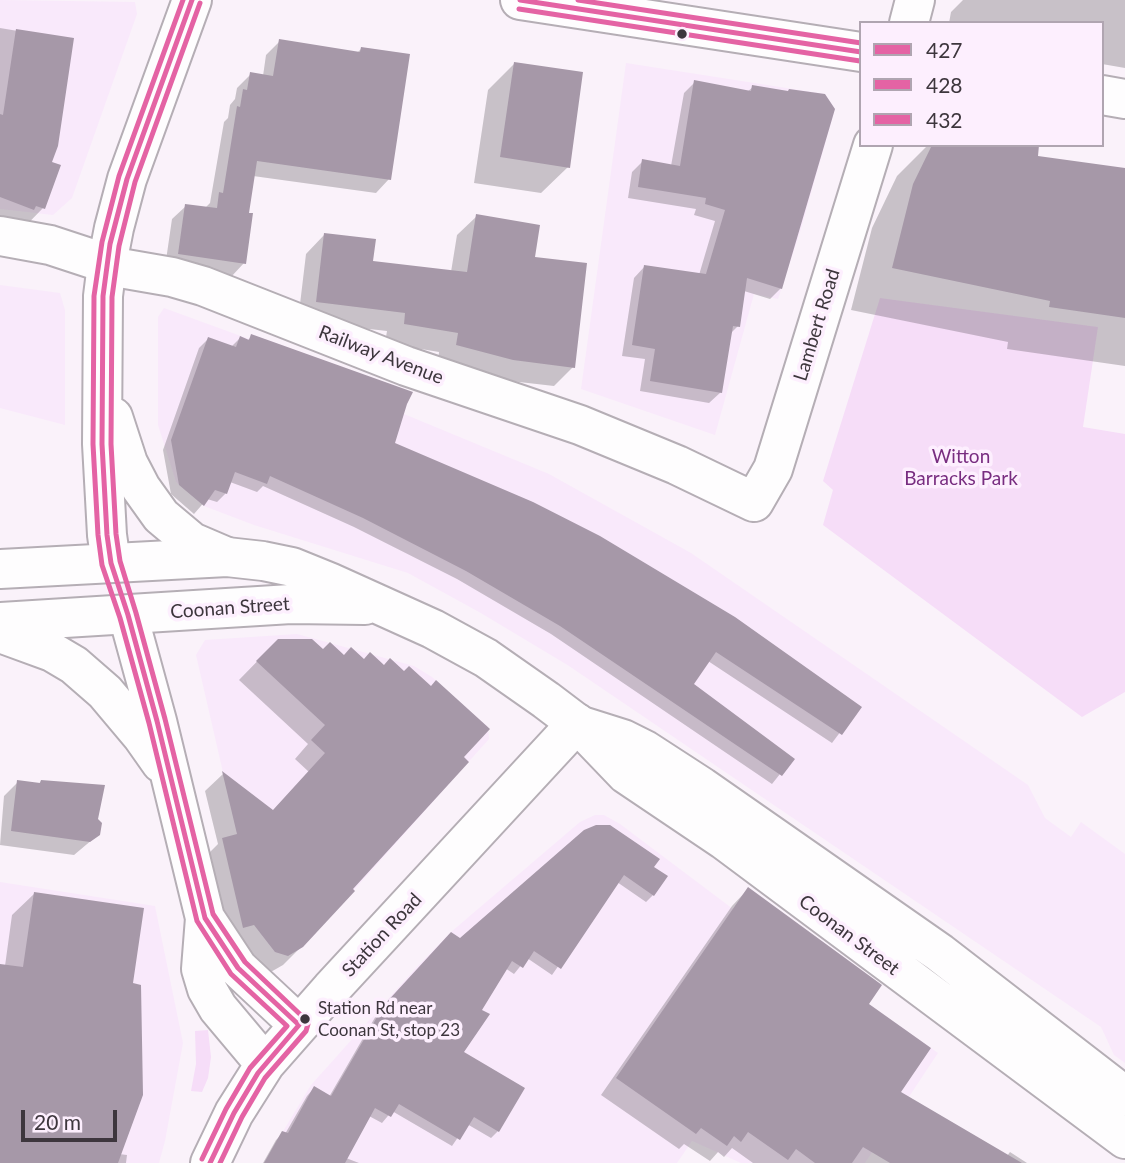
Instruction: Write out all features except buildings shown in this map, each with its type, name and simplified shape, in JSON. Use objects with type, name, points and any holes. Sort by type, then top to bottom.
[{"type":"main road","points":[[192,0],[127,179],[114,228],[105,280],[102,382],[114,450],[107,535],[111,562],[172,780],[205,918],[201,969],[207,989],[232,1025],[265,1064]]},
{"type":"main road","points":[[520,0],[859,52]]},
{"type":"main road","points":[[910,21],[915,0]]},
{"type":"main road","points":[[1104,95],[1125,99]]},
{"type":"main road","name":"Lambert Road","points":[[754,502],[773,469],[872,147]]},
{"type":"main road","name":"Railway Avenue","points":[[0,236],[50,245],[105,280],[203,286],[406,366],[580,425],[677,465],[754,502]]},
{"type":"main road","points":[[114,450],[161,516],[192,542],[227,557]]},
{"type":"main road","name":"Coonan Street","points":[[0,569],[227,557],[263,561],[292,568],[329,582],[377,606],[433,629],[486,658],[578,724],[626,774],[724,840],[1125,1139]]},
{"type":"main road","name":"Coonan Street","points":[[0,622],[291,604],[377,606]]},
{"type":"main road","points":[[0,633],[52,652],[74,665],[105,692],[142,736],[172,780]]},
{"type":"main road","name":"Coonan Street","points":[[578,724],[633,744],[702,787],[940,953],[1125,1096]]},
{"type":"main road","name":"Station Road","points":[[210,1163],[234,1113],[265,1064],[578,724]]},
{"type":"main road","points":[[205,918],[238,968],[299,1025]]},
{"type":"shaded area","points":[[0,0],[135,2],[137,14],[72,198],[53,215],[0,209]]},
{"type":"shaded area","points":[[626,63],[825,94],[835,109],[778,299],[754,294],[715,435],[581,389]]},
{"type":"shaded area","points":[[0,285],[60,293],[65,310],[65,425],[0,408]]},
{"type":"shaded area","points":[[164,308],[249,339],[251,334],[411,392],[404,414],[549,474],[691,553],[1028,785],[1045,818],[1071,837],[1081,822],[1125,854],[1125,1063],[1114,1055],[1101,1027],[569,666],[408,573],[254,525],[204,506],[176,482],[158,425],[158,317]]},
{"type":"shaded area","points":[[297,634],[414,666],[432,677],[488,727],[489,739],[303,947],[288,956],[275,952],[260,933],[196,655],[205,640]]},
{"type":"shaded area","points":[[595,815],[604,815],[620,824],[733,909],[938,1053],[865,1163],[741,1163],[692,1141],[677,1163],[264,1163],[311,1085],[415,969],[451,932],[580,822]]},
{"type":"shaded area","points":[[0,882],[155,906],[183,1043],[159,1163],[0,1163]]},
{"type":"green space","name":"Witton Barracks Park","points":[[880,298],[1098,327],[1083,427],[1125,434],[1125,692],[1082,717],[823,525],[833,490],[823,481]]},
{"type":"green space","points":[[208,1030],[211,1057],[208,1078],[202,1092],[191,1091],[196,1064],[195,1031]]},
{"type":"transit line","name":"428","points":[[183,0],[119,176],[102,242],[94,296],[93,444],[102,565],[120,618],[149,723],[197,921],[231,974],[287,1026],[250,1068],[202,1159]]},
{"type":"transit line","name":"427","points":[[192,0],[127,179],[110,244],[103,296],[102,444],[111,563],[157,721],[205,918],[238,968],[299,1025],[258,1073],[234,1113],[210,1163]]},
{"type":"transit line","name":"427","points":[[520,0],[859,52]]},
{"type":"transit line","name":"432","points":[[578,0],[859,43]]},
{"type":"transit line","name":"432","points":[[200,3],[135,182],[119,246],[112,297],[111,444],[120,561],[165,719],[213,914],[245,962],[308,1024],[306,1031],[265,1078],[220,1163]]},
{"type":"transit line","name":"428","points":[[519,9],[859,61]]},
{"type":"place","name":"Station Rd near Coonan St, stop 23","points":[[305,1019]]}]
